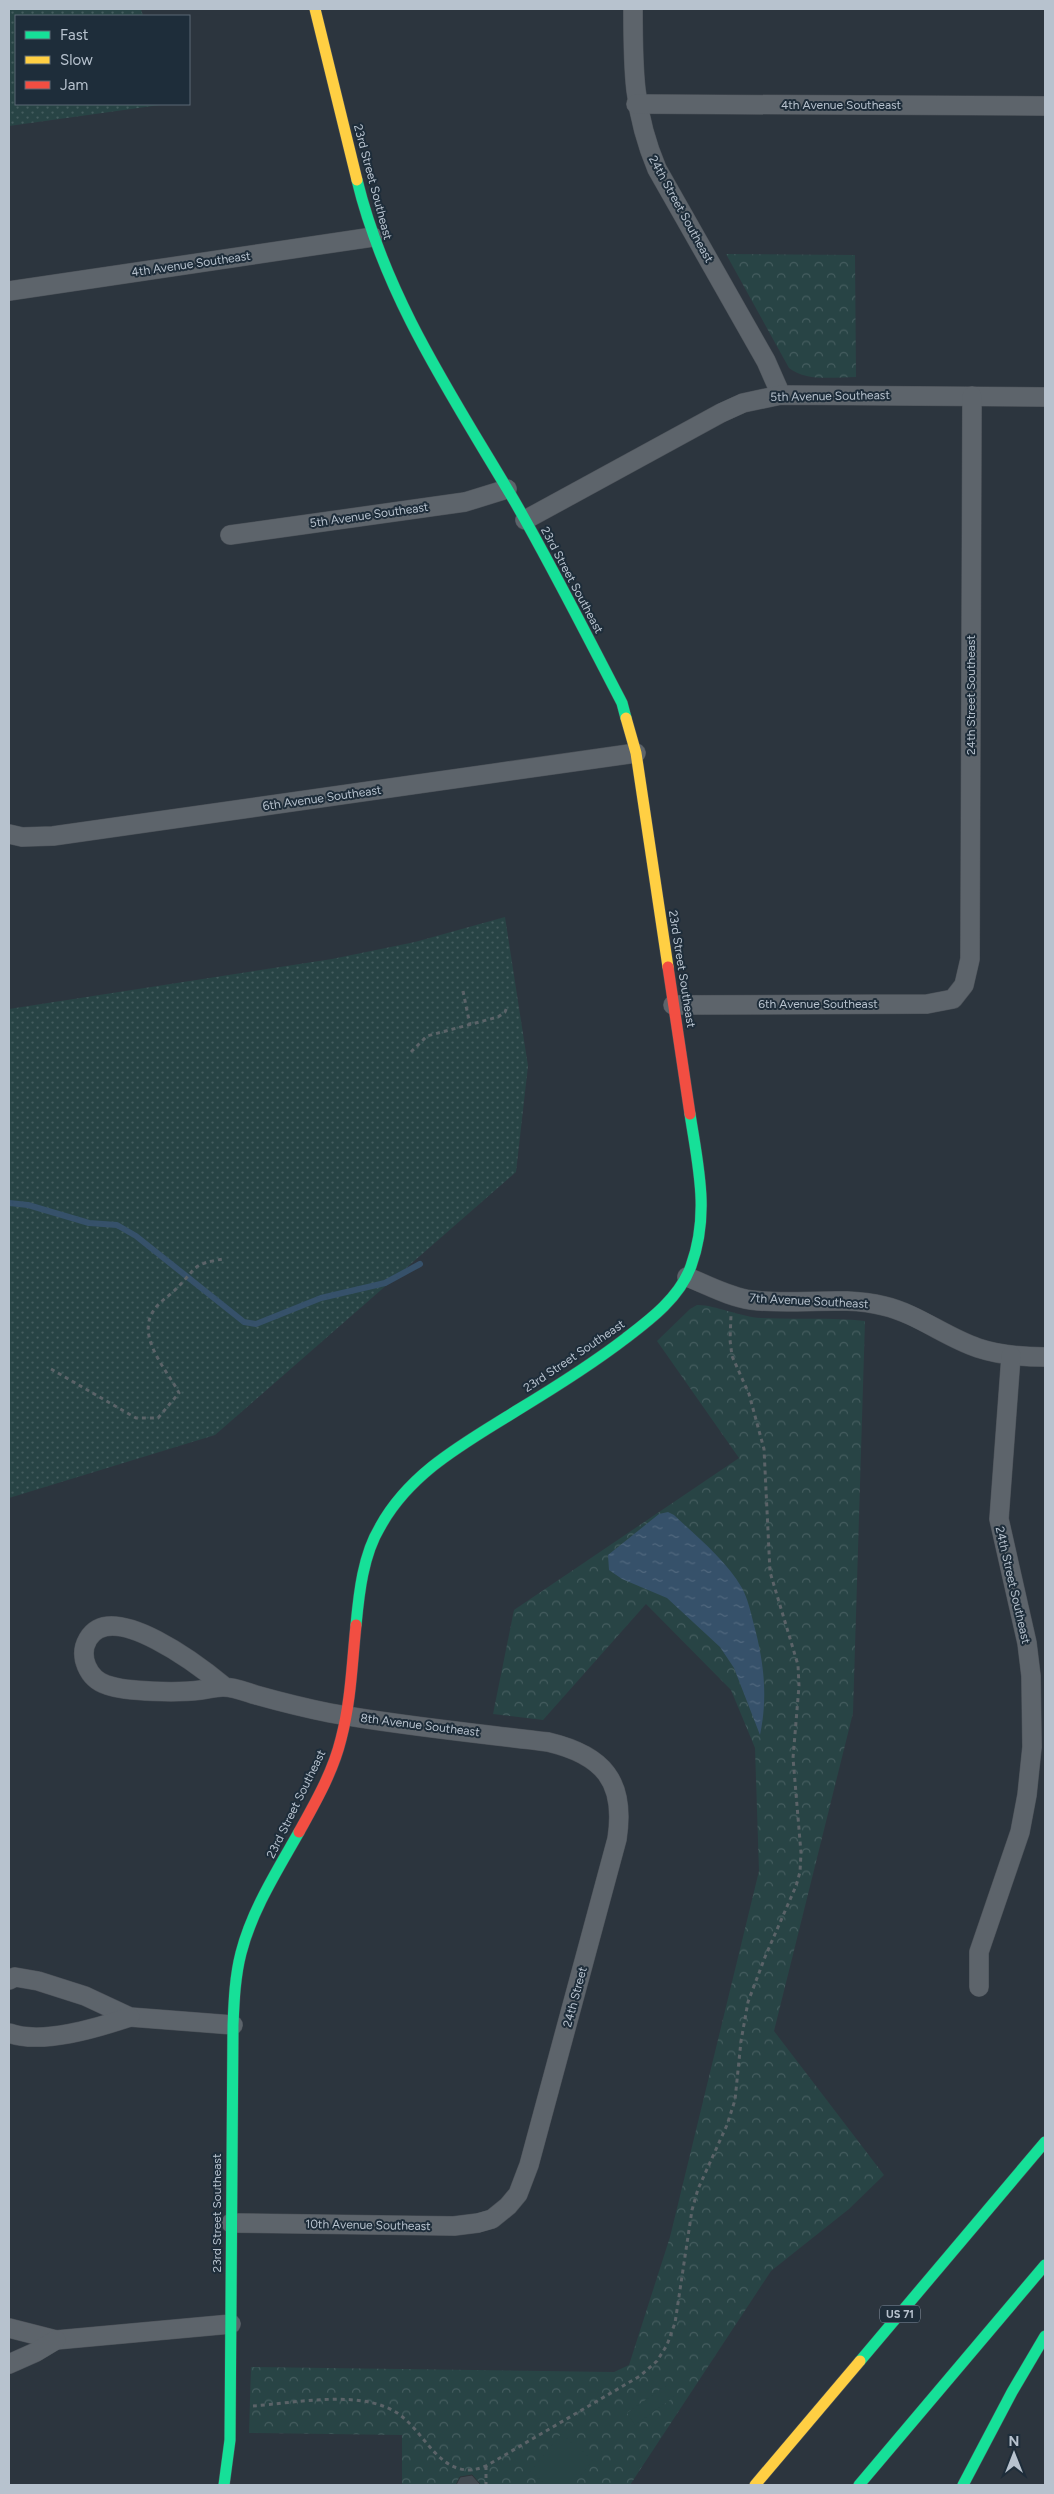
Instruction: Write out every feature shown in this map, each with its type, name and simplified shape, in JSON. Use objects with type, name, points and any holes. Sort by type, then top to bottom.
[{"type":"main road","name":"23rd Street Southeast","points":[[224,2485],[230,2440],[233,2025],[238,1965],[247,1935],[331,1769],[346,1716],[367,1559],[375,1534],[396,1500],[418,1478],[445,1456],[614,1347],[657,1312],[687,1277],[700,1236],[702,1191],[636,753],[622,703],[525,520],[409,321],[373,237],[315,9]]},
{"type":"main road","name":"US 71","points":[[755,2485],[1045,2142]]},
{"type":"main road","points":[[859,2485],[1045,2265]]},
{"type":"main road","points":[[964,2485],[1012,2392],[1045,2336]]},
{"type":"street","name":"24th Street Southeast","points":[[633,9],[633,70],[636,104],[640,122],[657,169],[766,361],[781,395]]},
{"type":"street","name":"4th Avenue Southeast","points":[[636,104],[1045,106]]},
{"type":"street","name":"4th Avenue Southeast","points":[[9,291],[373,237]]},
{"type":"street","name":"5th Avenue Southeast","points":[[525,520],[722,412],[744,403],[781,395],[1045,397]]},
{"type":"street","name":"24th Street Southeast","points":[[961,993],[968,976],[970,959],[972,396]]},
{"type":"street","name":"5th Avenue Southeast","points":[[230,535],[465,502],[507,489]]},
{"type":"street","name":"6th Avenue Southeast","points":[[9,834],[22,837],[53,836],[636,753]]},
{"type":"street","name":"6th Avenue Southeast","points":[[673,1005],[927,1004],[953,999],[961,993]]},
{"type":"street","name":"7th Avenue Southeast","points":[[687,1277],[732,1296],[770,1301],[843,1301],[884,1306],[904,1312],[977,1347],[1011,1356],[1045,1357]]},
{"type":"street","name":"24th Street Southeast","points":[[979,1987],[979,1952],[1020,1832],[1027,1795],[1032,1747],[1031,1685],[1027,1642],[999,1519],[1011,1356]]},
{"type":"street","name":"8th Avenue Southeast","points":[[225,1687],[191,1661],[141,1633],[122,1626],[103,1626],[94,1631],[86,1644],[84,1656],[90,1674],[106,1685],[119,1688],[168,1691],[225,1687],[346,1716],[548,1742],[571,1747],[586,1754],[608,1775]]},
{"type":"street","name":"24th Street","points":[[502,2212],[518,2194],[529,2165],[617,1839],[618,1801],[608,1775]]},
{"type":"street","points":[[9,1980],[15,1977],[38,1981],[85,1996],[130,2017],[233,2025]]},
{"type":"street","points":[[9,2034],[30,2038],[102,2027],[130,2017]]},
{"type":"street","name":"10th Avenue Southeast","points":[[231,2223],[454,2226],[492,2219],[502,2212]]},
{"type":"street","points":[[9,2328],[56,2340],[231,2324]]},
{"type":"street","points":[[9,2364],[36,2352],[56,2340]]},
{"type":"path","points":[[463,991],[470,1025]]},
{"type":"path","points":[[411,1052],[427,1036],[498,1017],[505,1012],[507,1006]]},
{"type":"path","points":[[51,1369],[136,1418],[158,1418],[179,1393],[171,1376],[158,1362],[150,1345],[150,1323],[153,1310],[180,1286],[193,1268],[201,1263],[222,1259]]},
{"type":"path","points":[[230,2408],[331,2400],[359,2400],[379,2404],[394,2411],[410,2423],[427,2445],[448,2464],[466,2470],[486,2466],[640,2376],[657,2361],[667,2345],[675,2323],[692,2210],[707,2165],[727,2125],[735,2100],[741,2042],[748,2002],[800,1872],[801,1853],[793,1758],[799,1686],[798,1665],[770,1572],[764,1449],[749,1394],[732,1356],[730,1332],[732,1296]]},
{"type":"path","points":[[486,2466],[486,2485]]},
{"type":"green space","points":[[9,9],[141,9],[143,15],[15,15],[15,105],[160,105],[9,126]]},
{"type":"green space","points":[[726,254],[855,255],[856,377],[812,377],[789,368]]},
{"type":"green space","points":[[505,917],[528,1066],[516,1172],[215,1435],[9,1498],[9,1009],[332,959],[415,942]]},
{"type":"green space","points":[[697,1305],[711,1306],[761,1318],[865,1321],[853,1713],[774,2031],[884,2175],[849,2209],[771,2271],[630,2485],[402,2485],[402,2435],[249,2433],[251,2367],[614,2372],[629,2365],[670,2237],[759,1871],[755,1748],[731,1690],[646,1604],[543,1720],[493,1714],[514,1610],[739,1458],[657,1341],[690,1309]]},
{"type":"green space","points":[[665,2386],[674,2397],[635,2425],[627,2413]]},
{"type":"green space","points":[[561,2434],[593,2460],[573,2485],[547,2485],[530,2472]]},
{"type":"water","points":[[668,1512],[674,1515],[720,1558],[742,1588],[746,1597],[757,1639],[764,1680],[764,1707],[760,1735],[734,1668],[720,1647],[667,1598],[622,1579],[609,1570],[608,1555],[659,1514]]},
{"type":"building","points":[[472,2475],[479,2485],[456,2485],[460,2477]]},
{"type":"waterway","points":[[9,1203],[28,1205],[89,1223],[117,1225],[136,1236],[244,1322],[256,1324],[321,1298],[385,1283],[420,1264]]},
{"type":"traffic: fast","points":[[357,180],[385,266],[403,306],[445,385],[543,552],[622,703],[626,718]]},
{"type":"traffic: fast","points":[[356,1625],[360,1587],[374,1538],[392,1508],[407,1490],[440,1460],[458,1447],[586,1367],[636,1331],[655,1315],[680,1288],[691,1266],[700,1228],[701,1190],[690,1114]]},
{"type":"traffic: fast","points":[[224,2485],[230,2440],[233,2025],[236,1980],[241,1953],[252,1921],[266,1891],[299,1832]]},
{"type":"traffic: fast","points":[[860,2361],[1045,2142]]},
{"type":"traffic: fast","points":[[859,2485],[1045,2265]]},
{"type":"traffic: fast","points":[[963,2485],[1012,2392],[1045,2336]]},
{"type":"traffic: slow","points":[[315,9],[357,180]]},
{"type":"traffic: slow","points":[[626,718],[636,753],[668,967]]},
{"type":"traffic: slow","points":[[755,2485],[860,2361]]},
{"type":"traffic: jam","points":[[668,967],[690,1114]]},
{"type":"traffic: jam","points":[[299,1832],[317,1799],[338,1751],[349,1696],[356,1625]]}]
